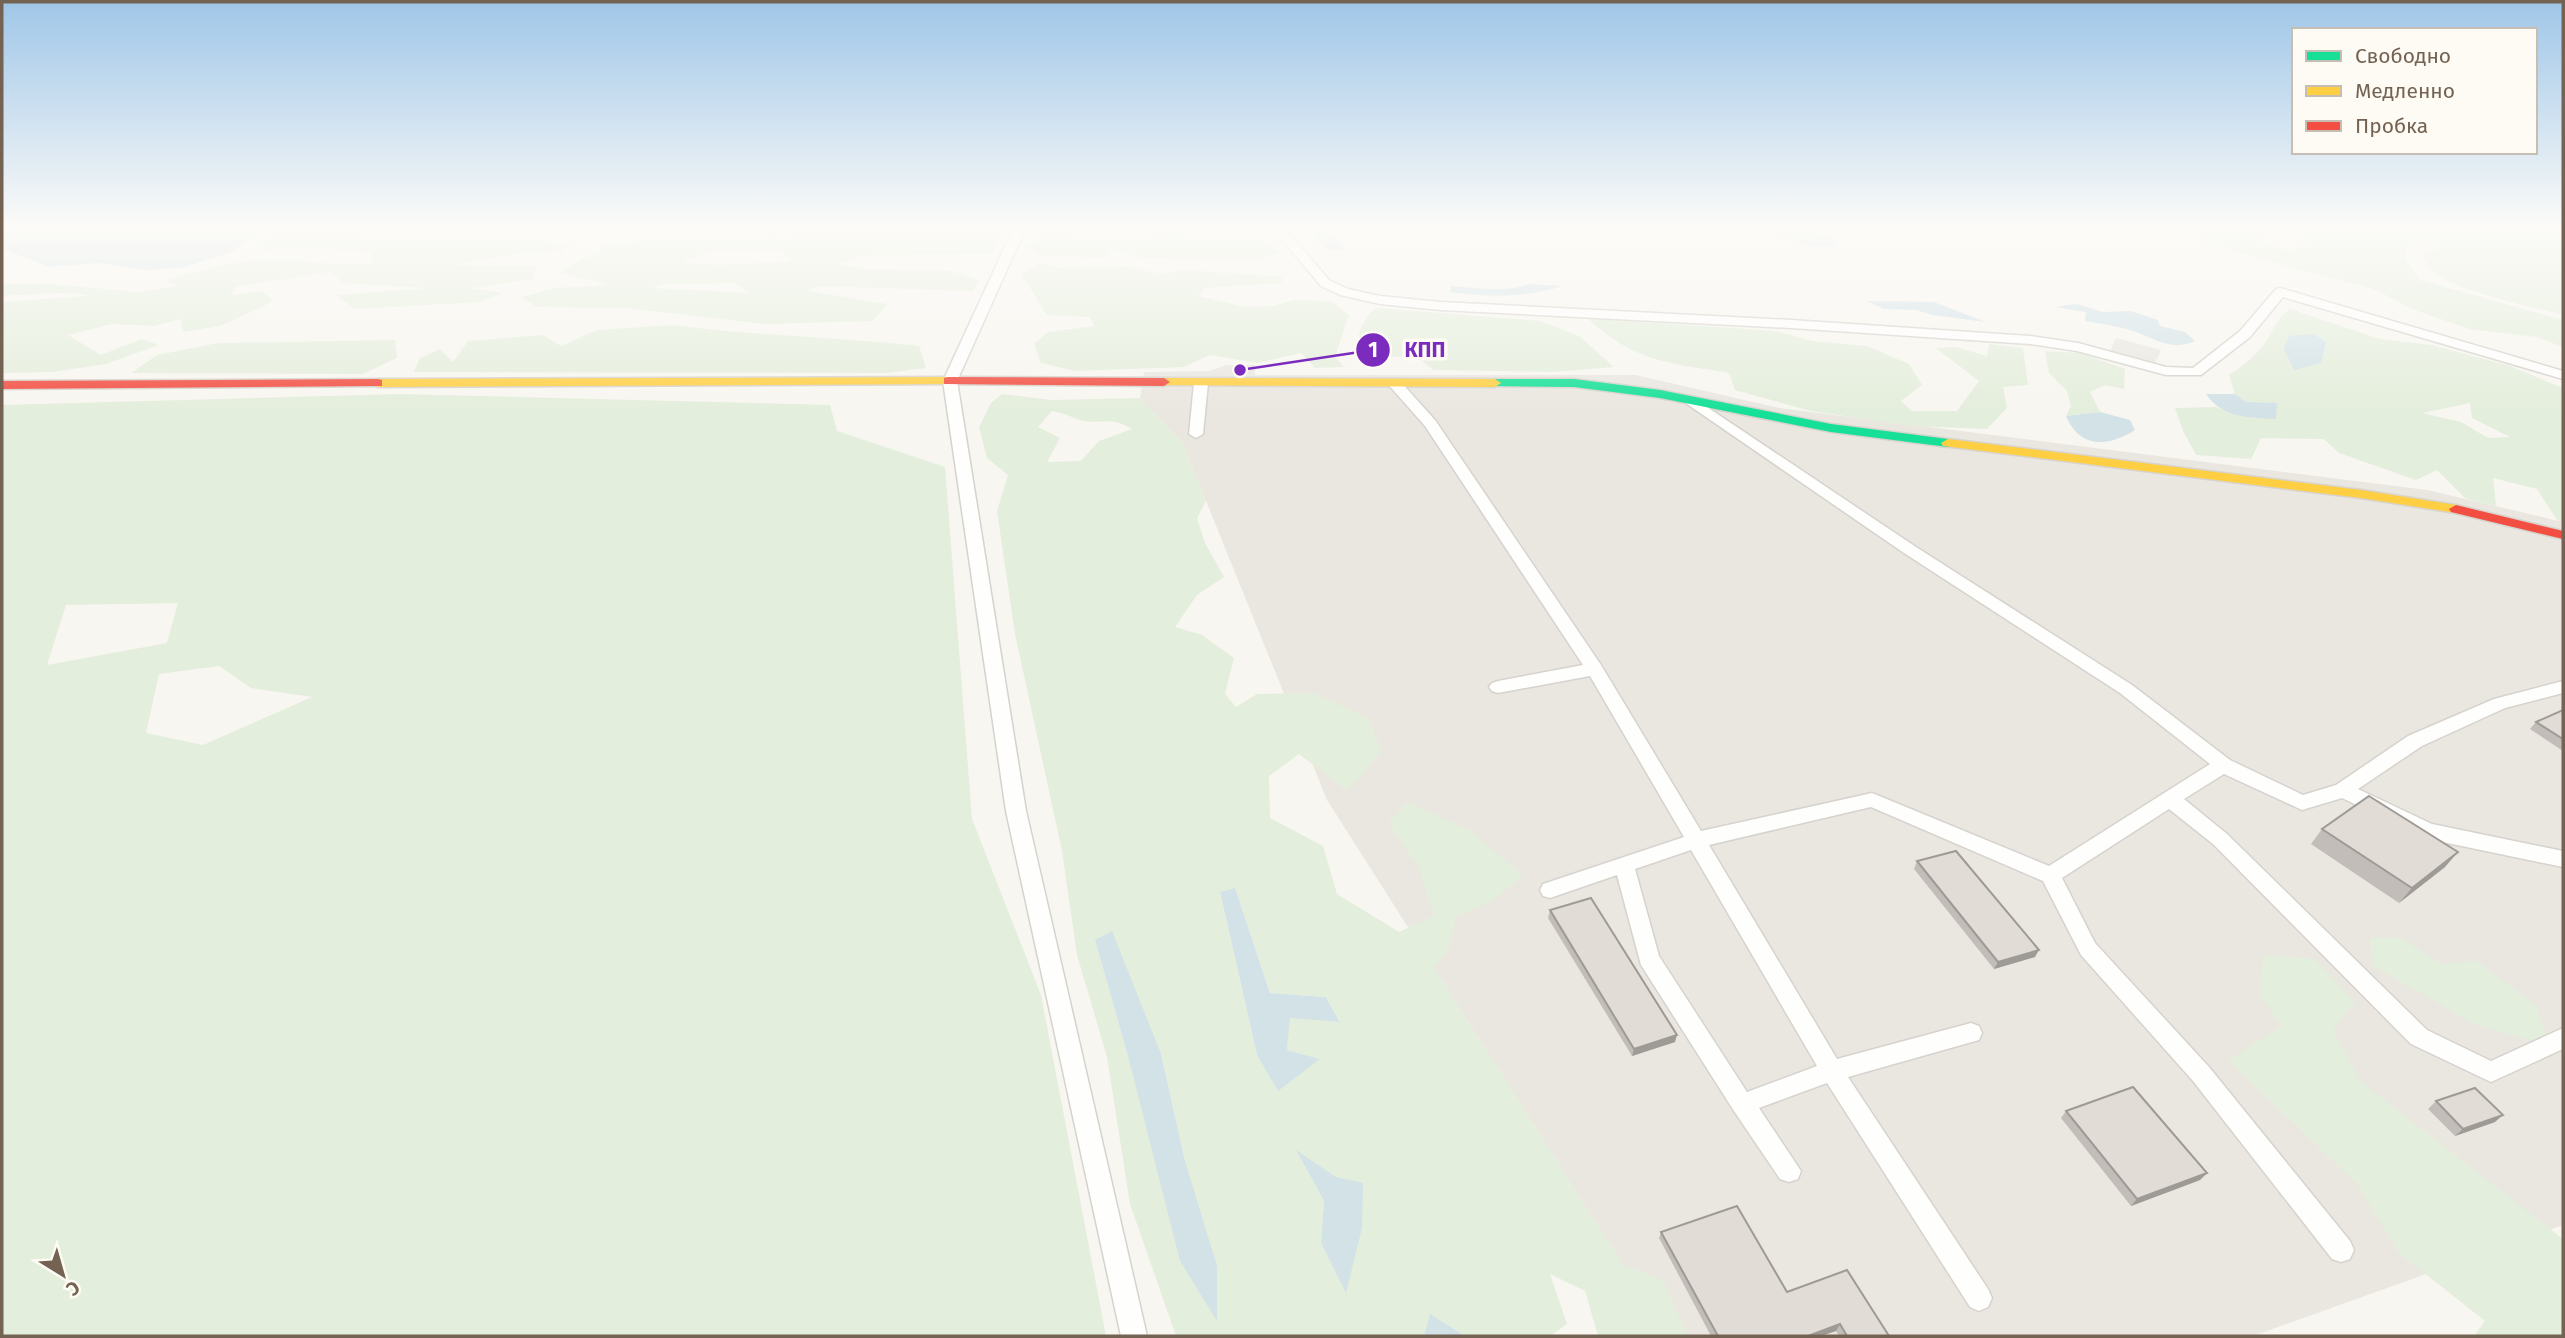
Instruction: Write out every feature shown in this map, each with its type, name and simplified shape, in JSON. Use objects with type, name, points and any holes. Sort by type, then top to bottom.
[{"type":"street","points":[[2,385],[1574,383],[1660,394],[1831,428],[2426,504],[2563,535]]},
{"type":"lane","points":[[993,287],[950,382],[1016,811],[1134,1336]]},
{"type":"lane","points":[[1334,287],[1380,300],[1441,306],[1791,324],[2030,340],[2078,347],[2166,371],[2196,372],[2245,334],[2280,292],[2563,375]]},
{"type":"lane","points":[[1196,434],[1201,383]]},
{"type":"lane","points":[[1394,383],[1430,423],[1595,669],[1832,1071],[1979,1298]]},
{"type":"lane","points":[[1692,401],[1910,550],[2126,689],[2223,765],[2302,803],[2343,790],[2415,741],[2500,703],[2563,687]]},
{"type":"lane","points":[[1498,687],[1595,669]]},
{"type":"lane","points":[[2050,876],[2223,765]]},
{"type":"lane","points":[[2343,790],[2428,831],[2563,859]]},
{"type":"lane","points":[[2169,799],[2220,839],[2419,1037],[2491,1072],[2563,1038]]},
{"type":"lane","points":[[1550,890],[1697,840],[1872,800],[2050,876],[2088,949],[2201,1074],[2341,1250]]},
{"type":"lane","points":[[1624,865],[1649,958],[1742,1104],[1789,1171]]},
{"type":"lane","points":[[1742,1104],[1832,1071],[1970,1033]]},
{"type":"shaded area","points":[[1451,287],[1557,287],[1535,293],[1507,295],[1450,292]]},
{"type":"shaded area","points":[[1867,301],[1934,302],[1986,322],[1932,315],[1916,310],[1884,309]]},
{"type":"shaded area","points":[[2077,304],[2103,312],[2131,311],[2158,320],[2160,326],[2185,332],[2195,341],[2172,345],[2130,330],[2085,321],[2086,312],[2054,307]]},
{"type":"shaded area","points":[[2313,334],[2326,342],[2321,363],[2294,370],[2284,349],[2289,336]]},
{"type":"shaded area","points":[[2116,338],[2161,350],[2155,363],[2110,351]]},
{"type":"shaded area","points":[[1227,365],[1255,365],[1255,375],[1636,375],[1779,408],[2427,490],[2563,522],[2563,1225],[2253,1336],[1668,1336],[1327,800],[1183,444],[1140,398],[1144,372],[1209,371]]},
{"type":"shaded area","points":[[2206,394],[2235,394],[2246,402],[2277,403],[2276,419],[2246,417],[2228,412]]},
{"type":"shaded area","points":[[2100,412],[2130,420],[2135,430],[2115,440],[2096,442],[2079,434],[2066,416]]},
{"type":"shaded area","points":[[1235,888],[1270,993],[1326,997],[1340,1022],[1290,1018],[1287,1050],[1320,1059],[1278,1091],[1257,1055],[1220,892]]},
{"type":"shaded area","points":[[1112,931],[1161,1054],[1185,1161],[1217,1266],[1217,1321],[1180,1261],[1129,1060],[1095,940]]},
{"type":"shaded area","points":[[1296,1150],[1336,1177],[1363,1183],[1362,1228],[1346,1293],[1321,1243],[1324,1201]]},
{"type":"shaded area","points":[[1430,1314],[1465,1336],[1424,1336]]},
{"type":"green space","points":[[2,287],[89,287],[137,292],[168,287],[235,287],[231,295],[262,291],[274,301],[220,326],[183,332],[180,319],[154,326],[112,324],[68,335],[101,355],[141,339],[159,345],[106,364],[52,372],[2,373],[2,302],[88,296],[66,293],[2,295]]},
{"type":"green space","points":[[418,287],[475,287],[471,288],[502,293],[480,302],[355,309],[336,295],[427,288]]},
{"type":"green space","points":[[653,287],[750,293],[741,287],[815,287],[808,291],[887,304],[873,321],[765,324],[626,308],[537,307],[521,297],[555,288]]},
{"type":"green space","points":[[863,287],[976,287],[974,291]]},
{"type":"green space","points":[[1030,287],[1214,287],[1205,288],[1198,296],[1245,307],[1273,306],[1294,300],[1330,301],[1349,315],[1335,357],[1344,367],[1315,368],[1301,353],[1257,363],[1210,355],[1184,367],[1075,371],[1041,363],[1034,344],[1048,332],[1094,326],[1090,317],[1047,315]]},
{"type":"green space","points":[[2368,287],[2447,287],[2563,320],[2563,347],[2537,337],[2469,329],[2412,309]]},
{"type":"green space","points":[[2464,287],[2563,287],[2563,315],[2492,297]]},
{"type":"green space","points":[[1377,308],[1541,321],[1579,336],[1614,367],[1554,372],[1433,370],[1419,358],[1359,355],[1361,328],[1371,312]]},
{"type":"green space","points":[[2290,309],[2380,339],[2432,345],[2510,366],[2563,388],[2563,522],[2557,520],[2537,489],[2493,478],[2496,506],[2466,499],[2437,470],[2416,480],[2339,453],[2324,439],[2261,438],[2251,459],[2196,455],[2175,408],[2216,407],[2238,416],[2246,402],[2235,394],[2229,375],[2259,350]],"holes":[[[2470,403],[2472,418],[2510,437],[2488,438],[2461,422],[2422,413]]]},
{"type":"green space","points":[[1587,318],[1775,331],[1812,341],[1867,346],[1909,364],[1922,385],[1901,401],[1912,411],[1957,411],[1979,381],[1936,348],[1956,347],[1987,356],[1989,344],[2023,348],[2028,385],[2003,387],[2007,408],[1987,429],[1912,426],[1811,411],[1735,390],[1729,373],[1670,363],[1637,352],[1604,333]]},
{"type":"green space","points":[[673,325],[919,346],[926,368],[888,373],[414,372],[420,358],[440,349],[453,362],[468,341],[543,335],[561,346],[597,330]]},
{"type":"green space","points":[[395,340],[397,358],[363,374],[131,373],[157,355],[218,343]]},
{"type":"green space","points":[[2045,351],[2081,353],[2125,369],[2124,389],[2105,385],[2090,392],[2100,412],[2066,416],[2071,406],[2067,391],[2049,373]]},
{"type":"green space","points":[[400,394],[830,405],[837,431],[945,467],[972,819],[1041,995],[1106,1336],[2,1336],[2,405]],"holes":[[[178,603],[167,643],[47,665],[66,605]],[[219,666],[251,688],[312,697],[203,745],[146,733],[159,674]]]},
{"type":"green space","points":[[1002,394],[1052,400],[1140,398],[1183,444],[1206,501],[1197,518],[1205,543],[1224,577],[1197,595],[1175,627],[1202,635],[1234,658],[1225,694],[1236,707],[1257,694],[1314,693],[1369,719],[1381,751],[1362,776],[1346,790],[1299,754],[1269,776],[1270,818],[1323,846],[1337,894],[1399,932],[1434,916],[1418,866],[1389,823],[1408,802],[1471,831],[1523,876],[1491,902],[1456,916],[1450,947],[1434,968],[1623,1265],[1663,1280],[1688,1336],[1598,1336],[1585,1291],[1550,1274],[1567,1324],[1550,1336],[1465,1336],[1431,1315],[1424,1336],[1176,1336],[1130,1204],[1107,1057],[1077,955],[1062,851],[1015,634],[997,511],[1008,475],[987,458],[979,427],[991,403]],"holes":[[[1052,411],[1084,421],[1118,423],[1132,429],[1099,441],[1081,461],[1047,462],[1060,438],[1038,427]],[[1235,889],[1270,993],[1326,997],[1340,1021],[1289,1017],[1287,1050],[1319,1059],[1257,1055],[1220,893]],[[1095,940],[1161,1054],[1185,1161],[1129,1060]],[[1297,1152],[1336,1177],[1346,1292],[1321,1243],[1324,1201]]]},
{"type":"green space","points":[[2370,938],[2401,938],[2441,964],[2476,961],[2537,1006],[2548,1045],[2474,1024],[2372,965]]},
{"type":"green space","points":[[2264,955],[2314,959],[2355,1002],[2333,1030],[2361,1082],[2563,1239],[2563,1336],[2474,1336],[2485,1321],[2399,1253],[2357,1184],[2228,1060],[2282,1026],[2259,994]]},
{"type":"building","points":[[2563,710],[2563,739],[2536,722]]},
{"type":"building","points":[[2369,796],[2458,852],[2412,888],[2322,829]]},
{"type":"building","points":[[1956,851],[2039,950],[1998,962],[1917,861]]},
{"type":"building","points":[[1591,898],[1677,1035],[1634,1049],[1550,910]]},
{"type":"building","points":[[2133,1087],[2207,1173],[2137,1199],[2066,1111]]},
{"type":"building","points":[[2475,1088],[2503,1115],[2463,1129],[2436,1101]]},
{"type":"building","points":[[1737,1206],[1787,1292],[1847,1270],[1889,1336],[1847,1336],[1840,1324],[1808,1336],[1718,1336],[1661,1232]]},
{"type":"traffic: fast","points":[[1495,383],[1574,383],[1660,394],[1831,428],[1948,443]]},
{"type":"traffic: slow","points":[[378,383],[948,381]]},
{"type":"traffic: slow","points":[[1164,382],[1495,383]]},
{"type":"traffic: slow","points":[[1948,443],[2361,494],[2456,509]]},
{"type":"traffic: jam","points":[[948,381],[1164,382]]},
{"type":"traffic: jam","points":[[2,385],[378,383]]},
{"type":"traffic: jam","points":[[2456,509],[2563,535]]},
{"type":"place","name":"КПП","points":[[1240,370]]}]
